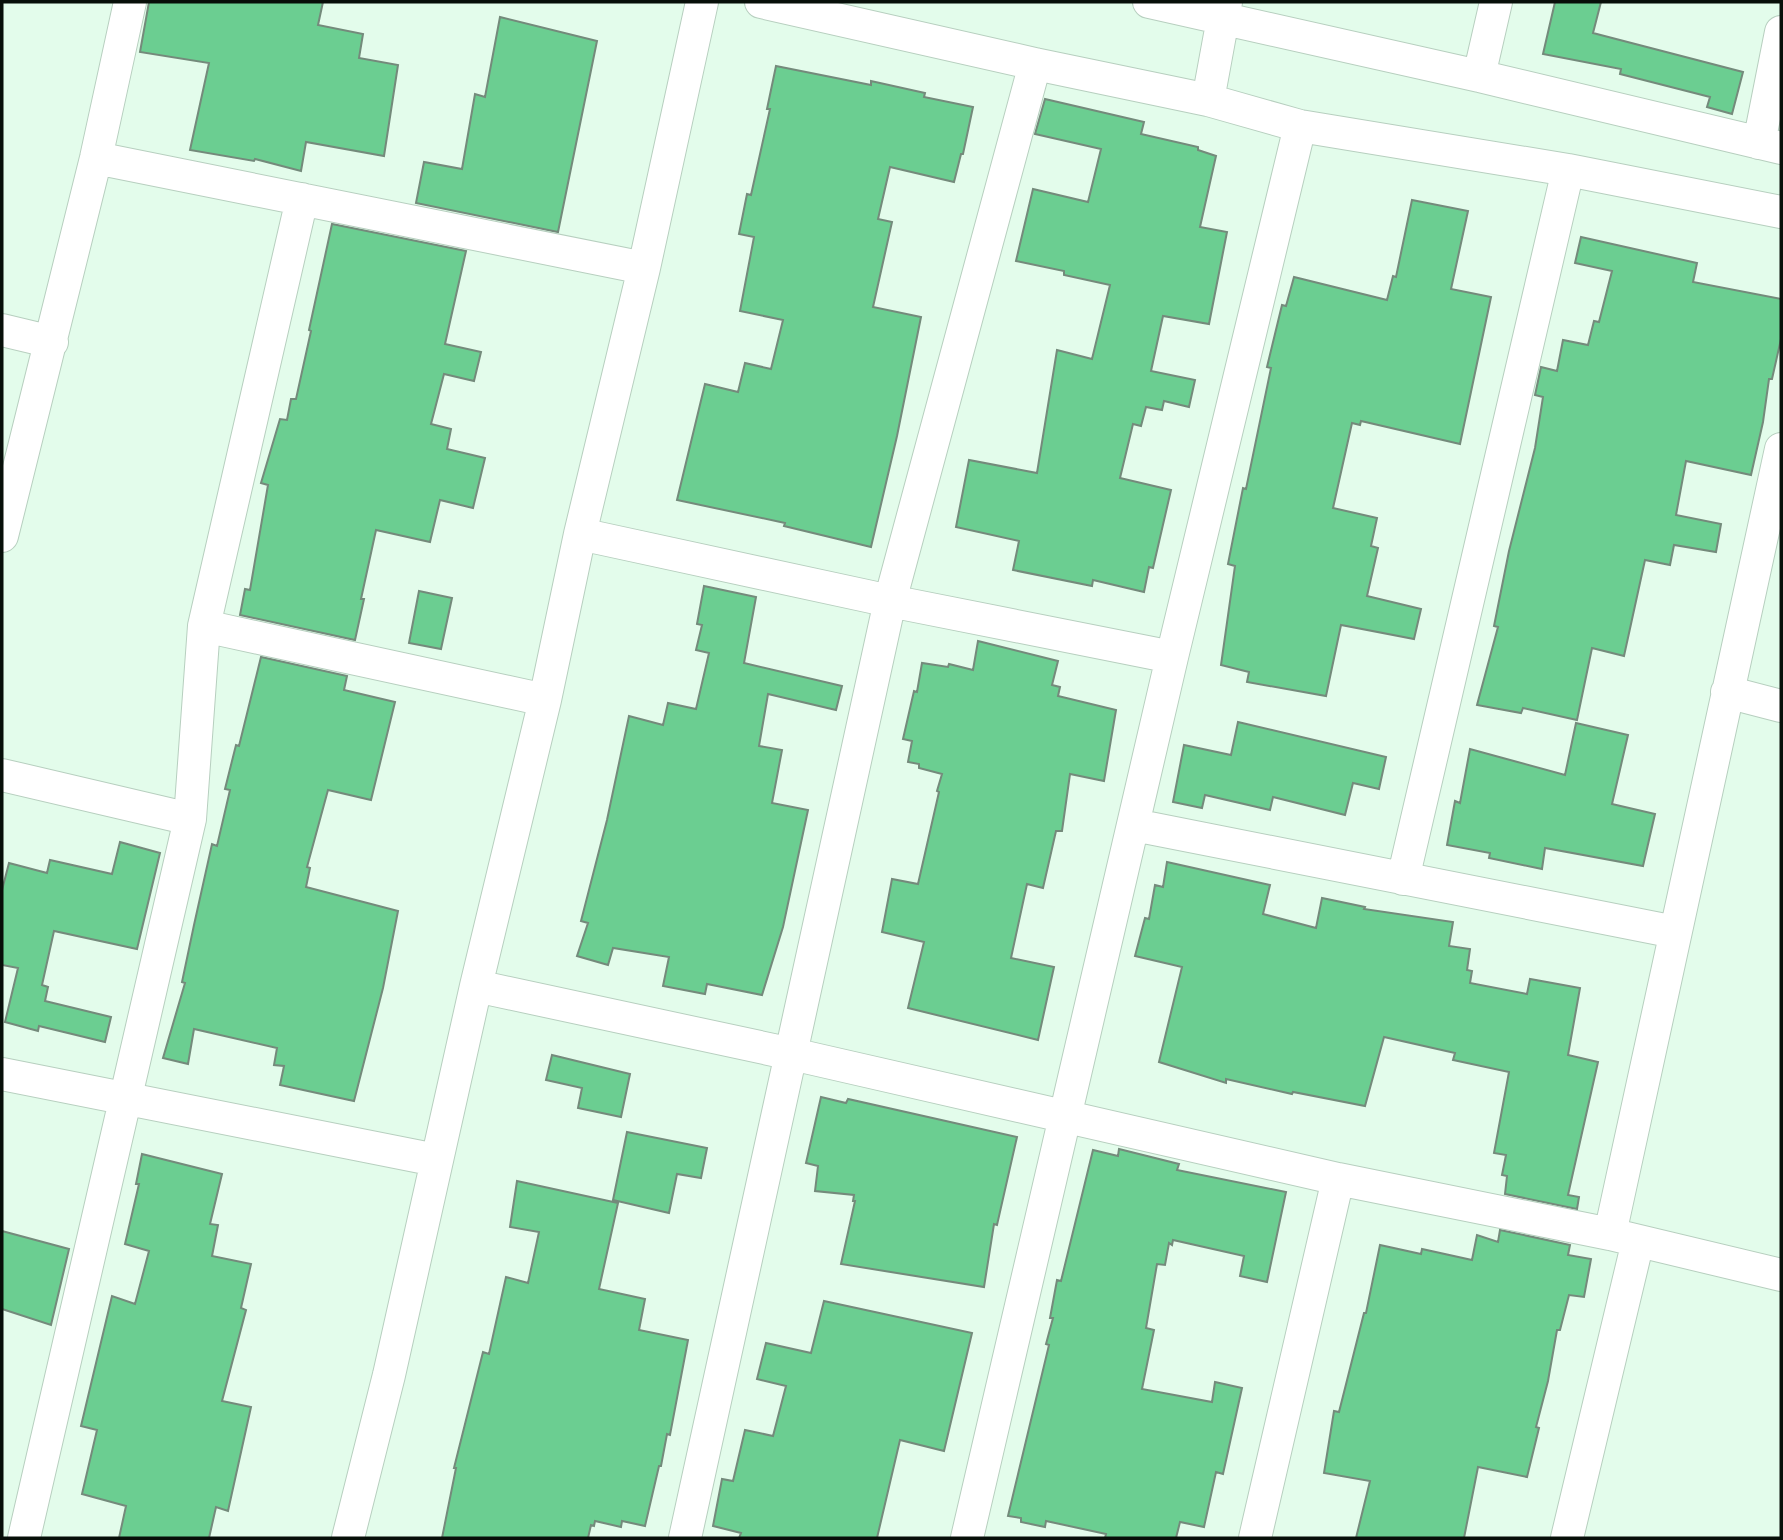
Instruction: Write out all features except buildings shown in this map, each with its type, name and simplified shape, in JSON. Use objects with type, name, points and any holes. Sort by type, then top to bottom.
[{"type":"street","points":[[2,537],[52,342],[130,2]]},
{"type":"street","points":[[348,1538],[389,1375],[476,985],[545,699],[580,534],[644,268],[702,2]]},
{"type":"street","points":[[761,2],[1208,100],[1300,126],[1568,170],[1781,212]]},
{"type":"street","points":[[1149,2],[1224,10],[1479,76],[1770,146],[1781,32]]},
{"type":"street","points":[[1479,76],[1496,2]]},
{"type":"street","points":[[1208,100],[1224,10]]},
{"type":"street","points":[[685,1538],[890,601],[1035,64]]},
{"type":"street","points":[[967,1538],[1172,657],[1300,126]]},
{"type":"street","points":[[96,158],[644,268]]},
{"type":"street","points":[[1403,879],[1568,170]]},
{"type":"street","points":[[24,1538],[190,819],[204,626],[302,199]]},
{"type":"street","points":[[2,330],[52,342]]},
{"type":"street","points":[[1567,1538],[1624,1238],[1675,932],[1781,449]]},
{"type":"street","points":[[580,534],[890,601],[1172,657]]},
{"type":"street","points":[[204,626],[545,699]]},
{"type":"street","points":[[1727,692],[1781,706]]},
{"type":"street","points":[[2,775],[190,819]]},
{"type":"street","points":[[1134,825],[1675,932]]},
{"type":"street","points":[[476,985],[1338,1179],[1624,1238],[1781,1275]]},
{"type":"street","points":[[2,1074],[436,1160]]},
{"type":"street","points":[[1255,1538],[1338,1179]]}]
